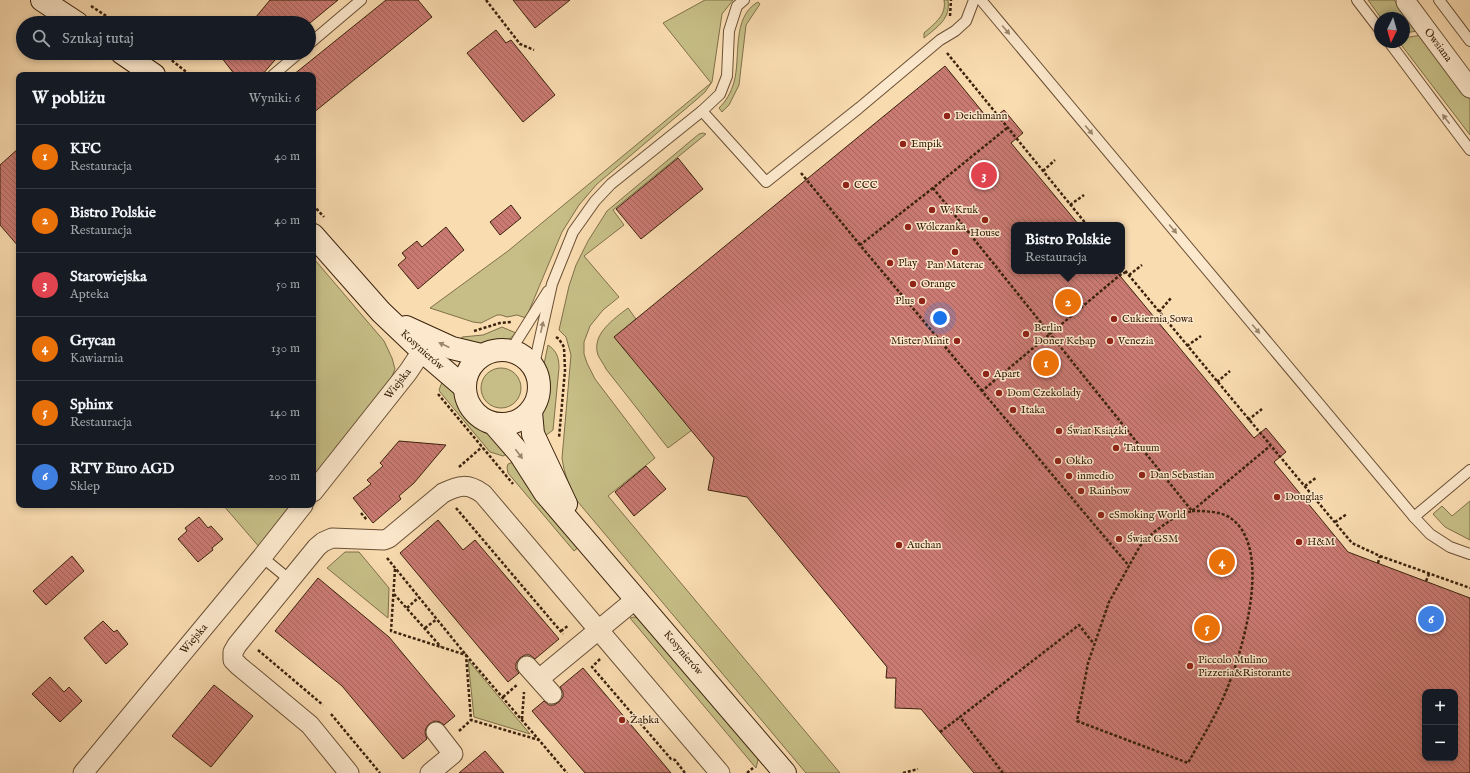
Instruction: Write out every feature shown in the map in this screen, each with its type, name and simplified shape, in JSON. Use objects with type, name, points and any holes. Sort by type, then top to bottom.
[{"type":"main road","points":[[42,0],[66,16]]},
{"type":"main road","points":[[132,60],[150,72]]},
{"type":"main road","name":"Kosynierów","points":[[316,238],[381,312],[422,351],[464,387]]},
{"type":"main road","name":"Kosynierów","points":[[381,312],[409,329],[452,348],[481,355]]},
{"type":"main road","points":[[500,349],[511,350],[523,356],[534,365],[539,377],[540,389],[537,401],[531,412],[514,423],[494,424],[483,419],[473,411],[467,400],[464,387],[466,375],[472,364],[481,355],[500,349]]},
{"type":"main road","name":"Kosynierów","points":[[531,412],[533,434],[538,447],[581,534]]},
{"type":"main road","name":"Kosynierów","points":[[494,424],[520,454],[545,493],[636,599],[770,770]]},
{"type":"street","name":"Owsiana","points":[[1406,2],[1470,88]]},
{"type":"street","name":"Wiejska","points":[[316,488],[408,372],[422,351]]},
{"type":"street","points":[[349,773],[310,725],[233,660],[233,652],[317,546],[328,539],[384,540],[389,538],[443,493],[454,488],[466,486],[475,488],[483,494],[720,773]]},
{"type":"street","name":"Wiejska","points":[[83,773],[262,557],[301,508]]},
{"type":"street","points":[[552,694],[530,677],[598,630],[636,599]]},
{"type":"street","points":[[430,773],[453,754],[436,732]]},
{"type":"lane","points":[[316,38],[361,0]]},
{"type":"lane","points":[[534,365],[552,284],[573,232],[595,201],[611,184],[702,111],[720,94],[727,76],[729,31],[736,6],[744,0]]},
{"type":"lane","points":[[702,111],[766,182],[860,108],[940,40],[955,31],[966,21],[974,0]]},
{"type":"lane","points":[[981,0],[1414,517],[1430,534],[1450,547],[1470,554]]},
{"type":"lane","points":[[1357,0],[1374,22]]},
{"type":"lane","points":[[1439,0],[1470,41]]},
{"type":"lane","points":[[1394,48],[1470,150]]},
{"type":"lane","points":[[276,72],[290,60]]},
{"type":"lane","points":[[511,350],[552,284]]},
{"type":"lane","points":[[1414,517],[1470,470]]},
{"type":"lane","points":[[262,557],[290,580]]},
{"type":"path","points":[[486,0],[520,44],[534,50]]},
{"type":"path","points":[[951,0],[952,7],[946,24],[934,33],[944,46],[946,52],[1084,222]]},
{"type":"path","points":[[88,4],[106,16]]},
{"type":"path","points":[[172,60],[187,72]]},
{"type":"path","points":[[860,244],[933,188],[1007,128]]},
{"type":"path","points":[[1042,171],[1056,160]]},
{"type":"path","points":[[801,173],[1129,566]]},
{"type":"path","points":[[933,188],[1192,511]]},
{"type":"path","points":[[1070,205],[1084,194]]},
{"type":"path","points":[[1129,275],[1142,265]]},
{"type":"path","points":[[1126,272],[1352,543],[1380,556],[1470,588]]},
{"type":"path","points":[[982,391],[1122,274]]},
{"type":"path","points":[[1159,312],[1171,298]]},
{"type":"path","points":[[1187,346],[1201,336]]},
{"type":"path","points":[[1217,382],[1230,371]]},
{"type":"path","points":[[434,390],[496,464]]},
{"type":"path","points":[[1248,420],[1262,410]]},
{"type":"path","points":[[1192,511],[1270,446]]},
{"type":"path","points":[[1305,486],[1317,477]]},
{"type":"path","points":[[455,506],[566,636]]},
{"type":"path","points":[[1192,511],[1209,511],[1225,516],[1238,526],[1246,539],[1252,561],[1252,588],[1246,628],[1236,664],[1223,697],[1188,763],[1077,721],[1088,663],[1109,602],[1129,566],[1140,546],[1154,532],[1175,517],[1192,511]]},
{"type":"path","points":[[1335,522],[1346,514]]},
{"type":"path","points":[[1378,563],[1380,556]]},
{"type":"path","points":[[386,557],[466,655],[567,773]]},
{"type":"path","points":[[395,569],[391,631],[466,655]]},
{"type":"path","points":[[1426,581],[1429,574]]},
{"type":"path","points":[[394,593],[442,647]]},
{"type":"path","points":[[407,608],[419,597]]},
{"type":"path","points":[[425,628],[437,619]]},
{"type":"path","points":[[940,732],[1079,625],[1095,645]]},
{"type":"path","points":[[256,648],[324,705]]},
{"type":"path","points":[[466,655],[472,720]]},
{"type":"path","points":[[602,658],[592,667],[671,759],[675,760],[685,773]]},
{"type":"path","points":[[522,719],[530,677]]},
{"type":"path","points":[[503,697],[520,683]]},
{"type":"path","points":[[331,714],[380,773]]},
{"type":"path","points":[[960,717],[1003,773]]},
{"type":"path","points":[[455,734],[472,720]]},
{"type":"path","points":[[472,720],[539,740]]},
{"type":"path","points":[[903,773],[918,769]]},
{"type":"path","points":[[747,773],[770,770]]},
{"type":"shaded area","points":[[705,0],[733,0],[722,14],[712,82],[705,92],[696,100],[597,184],[579,205],[562,232],[526,318],[517,315],[507,317],[497,315],[481,323],[473,322],[430,308],[508,251],[711,83],[663,23]]},
{"type":"shaded area","points":[[944,0],[948,0],[948,7],[945,17],[938,26],[924,38],[924,33],[936,23],[942,15],[944,10]]},
{"type":"shaded area","points":[[1368,0],[1394,0],[1403,12],[1377,12]]},
{"type":"shaded area","points":[[758,2],[760,4],[746,25],[739,85],[729,105],[722,112],[719,108],[724,103],[734,82],[740,28],[744,17]]},
{"type":"shaded area","points":[[1410,21],[1418,31],[1410,32]]},
{"type":"shaded area","points":[[1421,35],[1470,100],[1470,135],[1404,48],[1410,48],[1410,37]]},
{"type":"shaded area","points":[[699,134],[706,134],[613,210],[624,225],[584,256],[619,297],[603,310],[590,326],[584,342],[584,354],[587,363],[595,379],[655,458],[608,496],[840,773],[806,773],[578,502],[564,470],[562,458],[571,355],[566,337],[559,330],[569,286],[576,265],[588,241],[607,211]]},
{"type":"shaded area","points":[[316,261],[384,341],[392,358],[395,369],[386,391],[316,479]]},
{"type":"shaded area","points":[[628,308],[636,319],[615,337],[692,430],[668,448],[606,369],[598,355],[598,340],[601,334],[611,322]]},
{"type":"shaded area","points":[[502,327],[516,333],[505,343],[480,348],[459,345],[462,337],[483,335]]},
{"type":"shaded area","points":[[548,345],[557,355],[559,368],[553,430],[541,439],[540,415],[547,388],[543,369]]},
{"type":"shaded area","points":[[505,368],[512,371],[518,377],[521,388],[520,396],[512,405],[505,408],[497,408],[490,405],[482,396],[481,384],[484,377],[493,369]]},
{"type":"shaded area","points":[[444,377],[457,393],[464,414],[470,421],[488,430],[509,453],[503,456],[490,452],[440,392],[439,390]]},
{"type":"shaded area","points":[[516,461],[580,546],[574,551],[508,473],[508,464]]},
{"type":"shaded area","points":[[1470,501],[1470,540],[1445,527],[1433,514],[1442,506],[1452,516]]},
{"type":"shaded area","points":[[226,508],[294,508],[261,549]]},
{"type":"shaded area","points":[[345,552],[359,552],[389,588],[388,618],[327,568]]},
{"type":"shaded area","points":[[634,617],[641,619],[758,758],[756,768],[630,618]]},
{"type":"shaded area","points":[[468,660],[530,734],[474,717]]},
{"type":"building","points":[[270,0],[338,0],[316,18],[316,16],[257,16]]},
{"type":"building","points":[[386,0],[418,0],[432,17],[316,111],[316,72],[297,72],[312,60],[316,60],[316,56]]},
{"type":"building","points":[[513,0],[570,0],[535,28]]},
{"type":"building","points":[[496,30],[506,43],[511,40],[555,95],[523,122],[467,53]]},
{"type":"building","points":[[223,60],[275,60],[265,72],[233,72]]},
{"type":"building","points":[[945,66],[990,121],[1004,110],[1023,133],[1011,143],[1077,222],[1011,222],[1011,274],[1118,274],[1254,438],[1266,428],[1286,452],[1274,462],[1348,552],[1470,598],[1470,773],[974,773],[921,709],[895,708],[896,678],[886,678],[887,667],[747,497],[708,490],[714,458],[614,337]]},
{"type":"building","points":[[16,151],[16,244],[0,225],[0,165]]},
{"type":"building","points":[[678,158],[703,189],[641,239],[616,209]]},
{"type":"building","points":[[511,205],[521,218],[500,235],[490,222]]},
{"type":"building","points":[[446,227],[464,250],[418,289],[398,265],[406,258],[402,253],[417,241],[422,247]]},
{"type":"building","points":[[399,441],[446,445],[414,483],[399,496],[401,499],[373,523],[353,498],[371,484],[367,480],[383,466],[380,463]]},
{"type":"building","points":[[646,466],[666,489],[634,516],[615,492]]},
{"type":"building","points":[[199,517],[208,528],[211,526],[223,539],[212,548],[213,550],[198,562],[178,539],[187,531],[185,528]]},
{"type":"building","points":[[438,520],[463,550],[475,540],[559,639],[535,659],[530,655],[525,655],[520,658],[516,663],[516,669],[519,673],[508,682],[400,553]]},
{"type":"building","points":[[72,556],[84,571],[46,605],[33,591]]},
{"type":"building","points":[[318,578],[389,637],[455,716],[444,725],[435,721],[429,724],[425,733],[427,739],[403,759],[342,686],[275,631]]},
{"type":"building","points":[[103,621],[114,632],[117,630],[128,644],[106,664],[84,638]]},
{"type":"building","points":[[583,668],[671,773],[585,773],[532,711],[544,701],[549,705],[554,705],[559,702],[563,697],[563,692],[560,687]]},
{"type":"building","points":[[50,677],[64,692],[69,687],[82,701],[60,722],[32,694]]},
{"type":"building","points":[[214,685],[253,716],[211,767],[172,736]]},
{"type":"building","points":[[485,751],[504,773],[459,773]]},
{"type":"place","name":"Deichmann","points":[[947,116]]},
{"type":"place","name":"Empik","points":[[903,144]]},
{"type":"place","name":"Starowiejska","points":[[984,175]]},
{"type":"place","name":"CCC","points":[[846,185]]},
{"type":"place","name":"W. Kruk","points":[[932,210]]},
{"type":"place","name":"House","points":[[985,220]]},
{"type":"place","name":"Wólczanka","points":[[908,227]]},
{"type":"place","name":"Pan Materac","points":[[955,252]]},
{"type":"place","name":"Play","points":[[890,263]]},
{"type":"place","name":"Orange","points":[[913,284]]},
{"type":"place","name":"Plus","points":[[922,301]]},
{"type":"place","name":"Bistro Polskie","points":[[1068,302]]},
{"type":"place","name":"Cukiernia Sowa","points":[[1114,319]]},
{"type":"place","name":"Berlin Doner Kebap","points":[[1026,334]]},
{"type":"place","name":"Mister Minit","points":[[957,341]]},
{"type":"place","name":"Venezia","points":[[1110,341]]},
{"type":"place","name":"KFC","points":[[1046,363]]},
{"type":"place","name":"Apart","points":[[986,374]]},
{"type":"place","name":"Dom Czekolady","points":[[999,393]]},
{"type":"place","name":"Itaka","points":[[1013,410]]},
{"type":"place","name":"Świat Książki","points":[[1059,431]]},
{"type":"place","name":"Tatuum","points":[[1116,448]]},
{"type":"place","name":"Okko","points":[[1058,461]]},
{"type":"place","name":"Dan Sebastian","points":[[1142,475]]},
{"type":"place","name":"inmedio","points":[[1069,476]]},
{"type":"place","name":"Rainbow","points":[[1081,491]]},
{"type":"place","name":"Douglas","points":[[1277,497]]},
{"type":"place","name":"eSmoking World","points":[[1101,515]]},
{"type":"place","name":"Świat GSM","points":[[1119,539]]},
{"type":"place","name":"H&M","points":[[1299,542]]},
{"type":"place","name":"Auchan","points":[[899,545]]},
{"type":"place","name":"Grycan","points":[[1222,562]]},
{"type":"place","name":"RTV Euro AGD","points":[[1431,619]]},
{"type":"place","name":"Sphinx","points":[[1207,628]]},
{"type":"place","name":"Piccolo Mulino Pizzeria&Ristorante","points":[[1190,666]]},
{"type":"place","name":"Żabka","points":[[622,720]]}]
